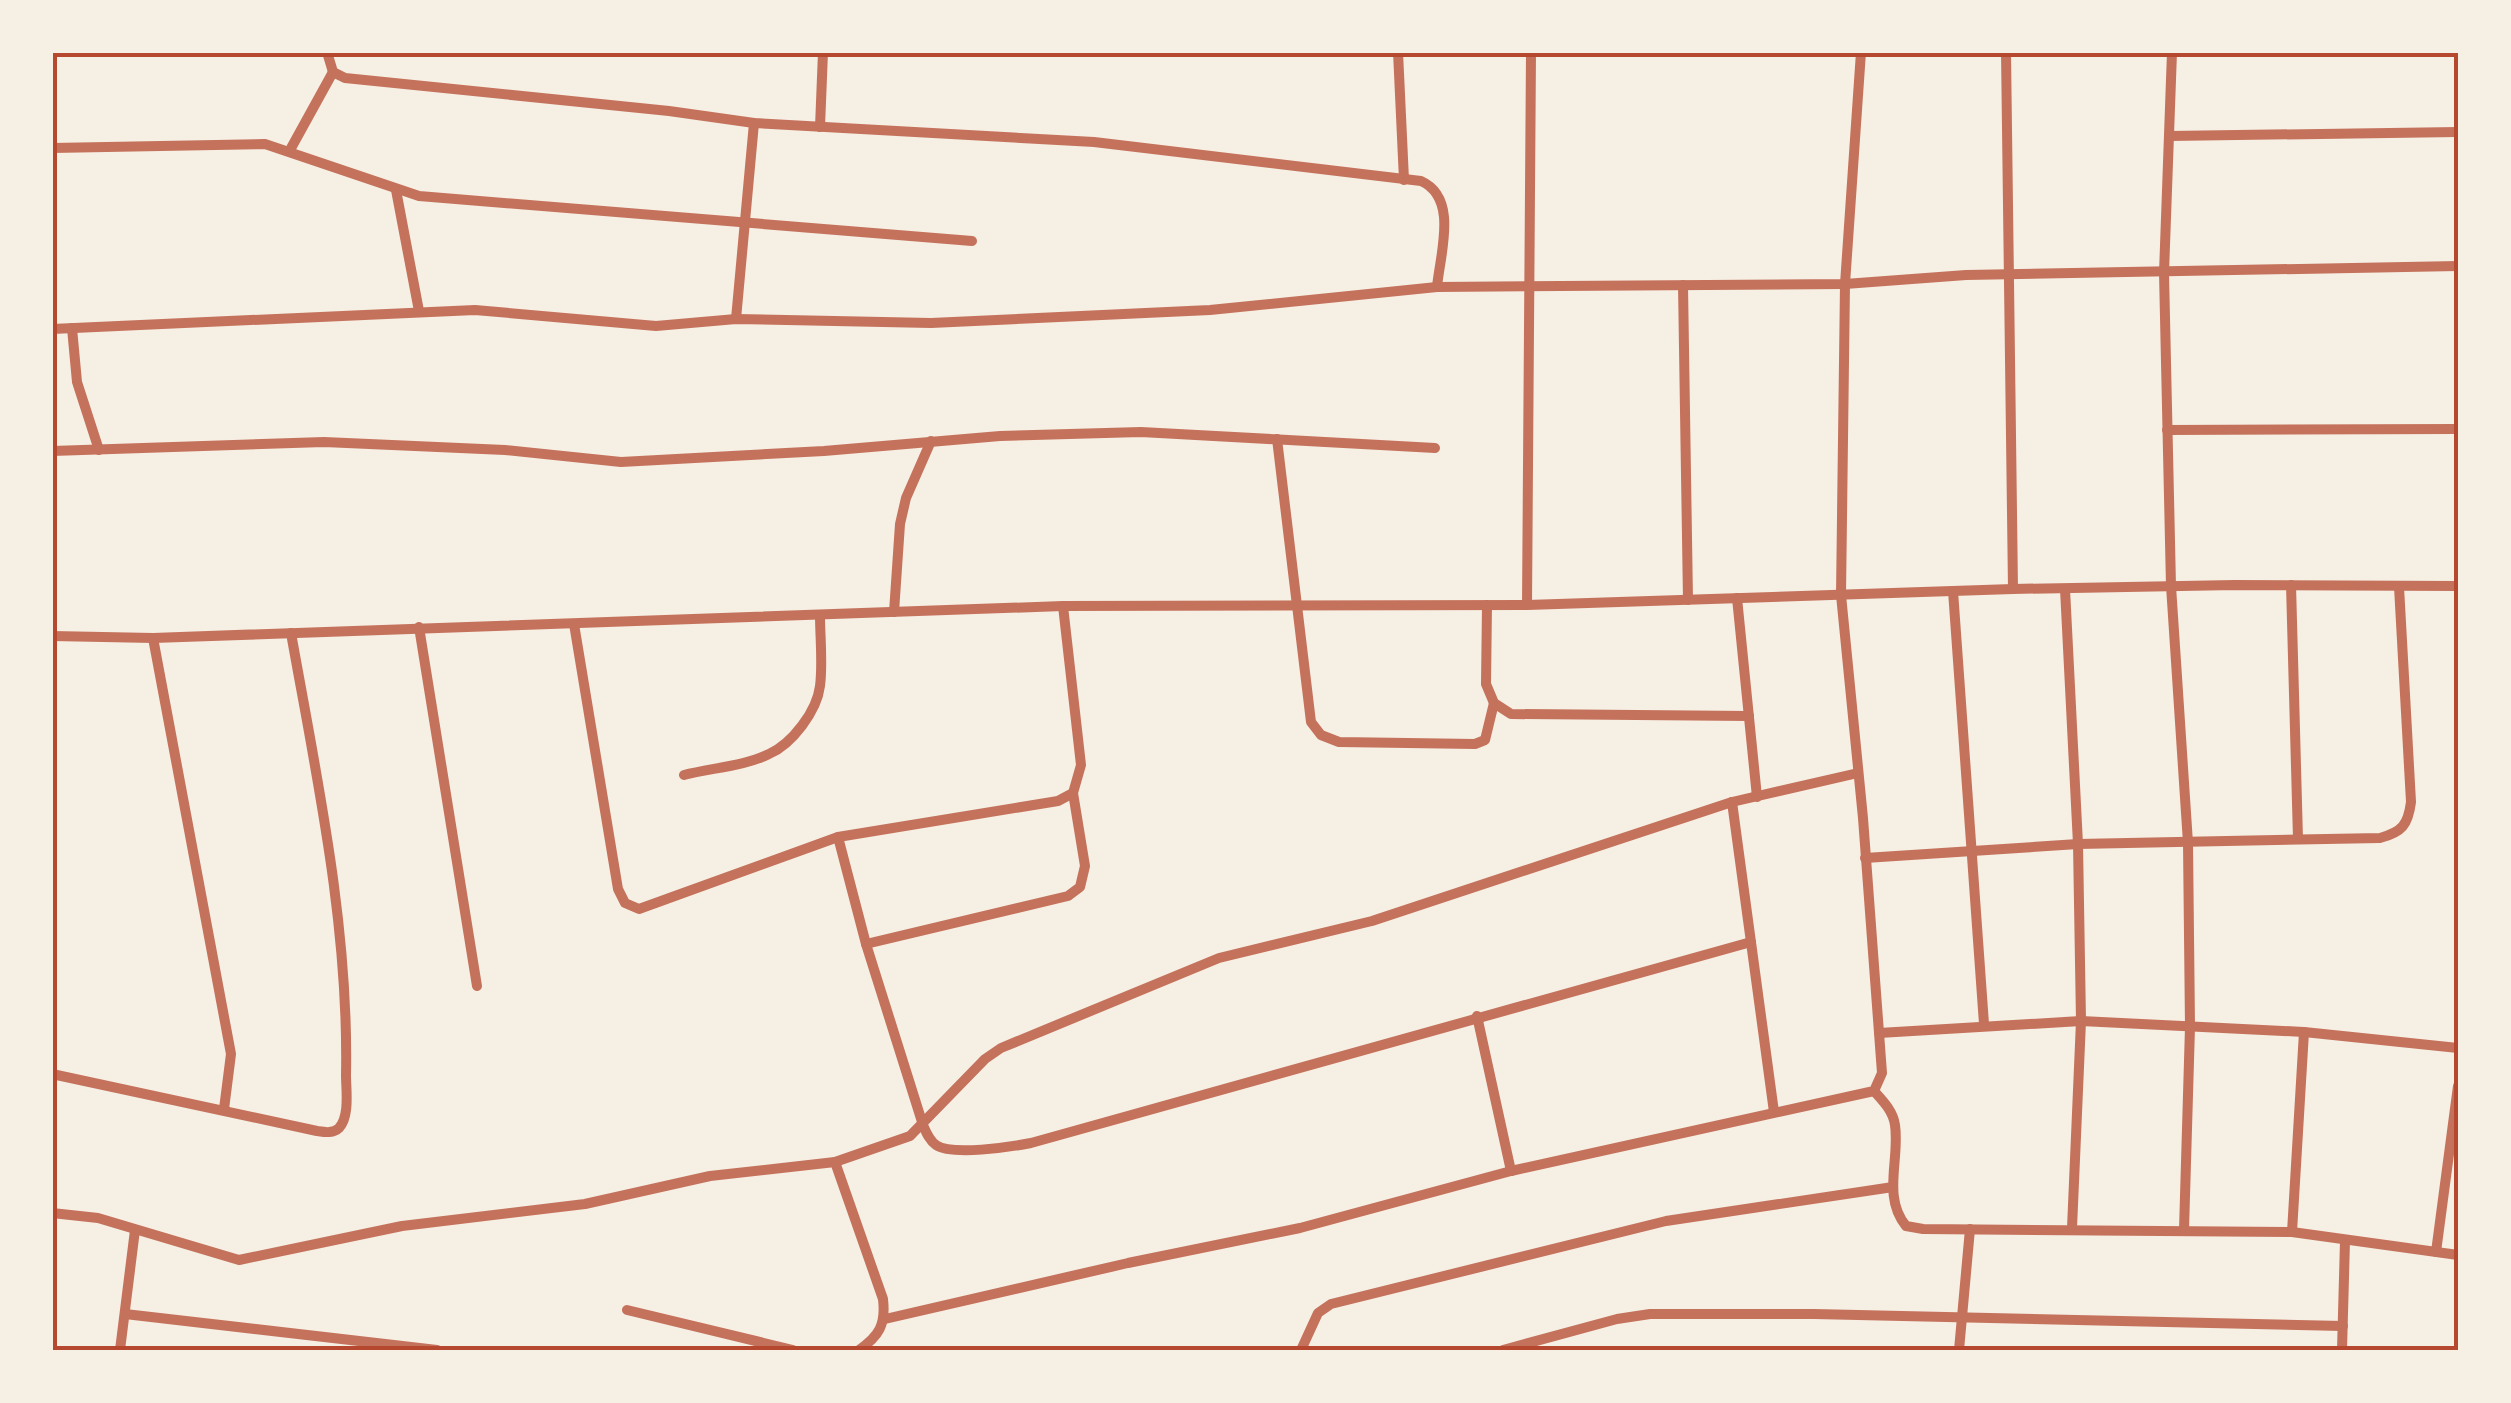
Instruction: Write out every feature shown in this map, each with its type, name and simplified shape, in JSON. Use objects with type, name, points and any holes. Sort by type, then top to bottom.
[{"type":"street","points":[[328,52],[334,72],[345,78],[669,111],[754,124],[1094,142],[1434,186],[1441,196],[1444,214],[1437,287]]},
{"type":"street","points":[[820,127],[824,52]]},
{"type":"street","points":[[1398,52],[1404,180]]},
{"type":"street","points":[[1528,605],[1531,52]]},
{"type":"street","points":[[1861,52],[1845,284],[1841,595],[1882,1073],[1874,1091]]},
{"type":"street","points":[[2006,52],[2013,589]]},
{"type":"street","points":[[2172,52],[2164,273],[2171,586],[2188,843],[2190,1028],[2184,1230]]},
{"type":"street","points":[[290,150],[334,72]]},
{"type":"street","points":[[736,320],[754,124]]},
{"type":"street","points":[[2168,136],[2458,132]]},
{"type":"street","points":[[52,148],[266,144],[419,196],[972,241]]},
{"type":"street","points":[[396,190],[419,311]]},
{"type":"street","points":[[52,329],[475,310],[656,326],[736,320],[932,322],[1210,310],[1437,287],[1845,284],[2007,274],[2458,266]]},
{"type":"street","points":[[1683,285],[1688,600]]},
{"type":"street","points":[[72,328],[77,382],[99,450]]},
{"type":"street","points":[[2166,430],[2458,429]]},
{"type":"street","points":[[52,451],[324,442],[505,450],[620,462],[931,441],[1140,432],[1435,448]]},
{"type":"street","points":[[1277,440],[1311,722],[1321,734],[1339,742],[1475,744],[1484,740],[1494,703],[1486,684],[1487,606]]},
{"type":"street","points":[[894,612],[900,524],[906,498],[931,441]]},
{"type":"street","points":[[2291,585],[2298,839]]},
{"type":"street","points":[[52,636],[153,638],[1063,606],[1487,606],[2013,589],[2458,586]]},
{"type":"street","points":[[1865,858],[2078,844],[2380,838],[2398,833],[2408,821],[2410,802],[2399,587]]},
{"type":"street","points":[[2065,589],[2078,844],[2081,1021],[2072,1228]]},
{"type":"street","points":[[1953,591],[1984,1024]]},
{"type":"street","points":[[1737,598],[1757,796]]},
{"type":"street","points":[[866,944],[1068,896],[1080,888],[1085,866],[1073,792],[1082,765],[1063,606]]},
{"type":"street","points":[[684,775],[768,755],[808,716],[817,701],[820,684],[820,615]]},
{"type":"street","points":[[574,624],[618,889],[625,903],[640,909],[838,837],[1058,801],[1073,792]]},
{"type":"street","points":[[419,627],[477,986]]},
{"type":"street","points":[[52,1074],[329,1132],[339,1128],[346,1112],[346,1040],[338,904],[291,633]]},
{"type":"street","points":[[153,638],[231,1054],[224,1109]]},
{"type":"street","points":[[1494,703],[1511,714],[1530,716],[1749,716]]},
{"type":"street","points":[[52,1213],[98,1218],[239,1260],[402,1226],[585,1204],[710,1176],[835,1162],[910,1136],[986,1059],[1002,1048],[1219,958],[1372,921],[1732,802],[1858,773]]},
{"type":"street","points":[[1732,802],[1774,1112]]},
{"type":"street","points":[[838,837],[866,944],[922,1125],[932,1142],[954,1150],[1031,1144],[1751,942]]},
{"type":"street","points":[[1477,1016],[1511,1171]]},
{"type":"street","points":[[1879,1033],[2081,1021],[2304,1032],[2458,1048]]},
{"type":"street","points":[[2292,1232],[2304,1032]]},
{"type":"street","points":[[2436,1252],[2458,1086]]},
{"type":"street","points":[[886,1319],[1300,1228],[1511,1171],[1874,1091]]},
{"type":"street","points":[[1874,1091],[1888,1106],[1895,1123],[1895,1214],[1906,1226],[2292,1232],[2458,1255]]},
{"type":"street","points":[[835,1162],[883,1299],[886,1319],[876,1338],[858,1350]]},
{"type":"street","points":[[1301,1350],[1318,1313],[1332,1304],[1666,1222],[1893,1187]]},
{"type":"street","points":[[1959,1350],[1970,1229]]},
{"type":"street","points":[[120,1350],[136,1230]]},
{"type":"street","points":[[2342,1350],[2345,1241]]},
{"type":"street","points":[[626,1310],[793,1350]]},
{"type":"street","points":[[125,1314],[437,1350]]},
{"type":"street","points":[[1503,1350],[1650,1314],[2343,1326]]}]
